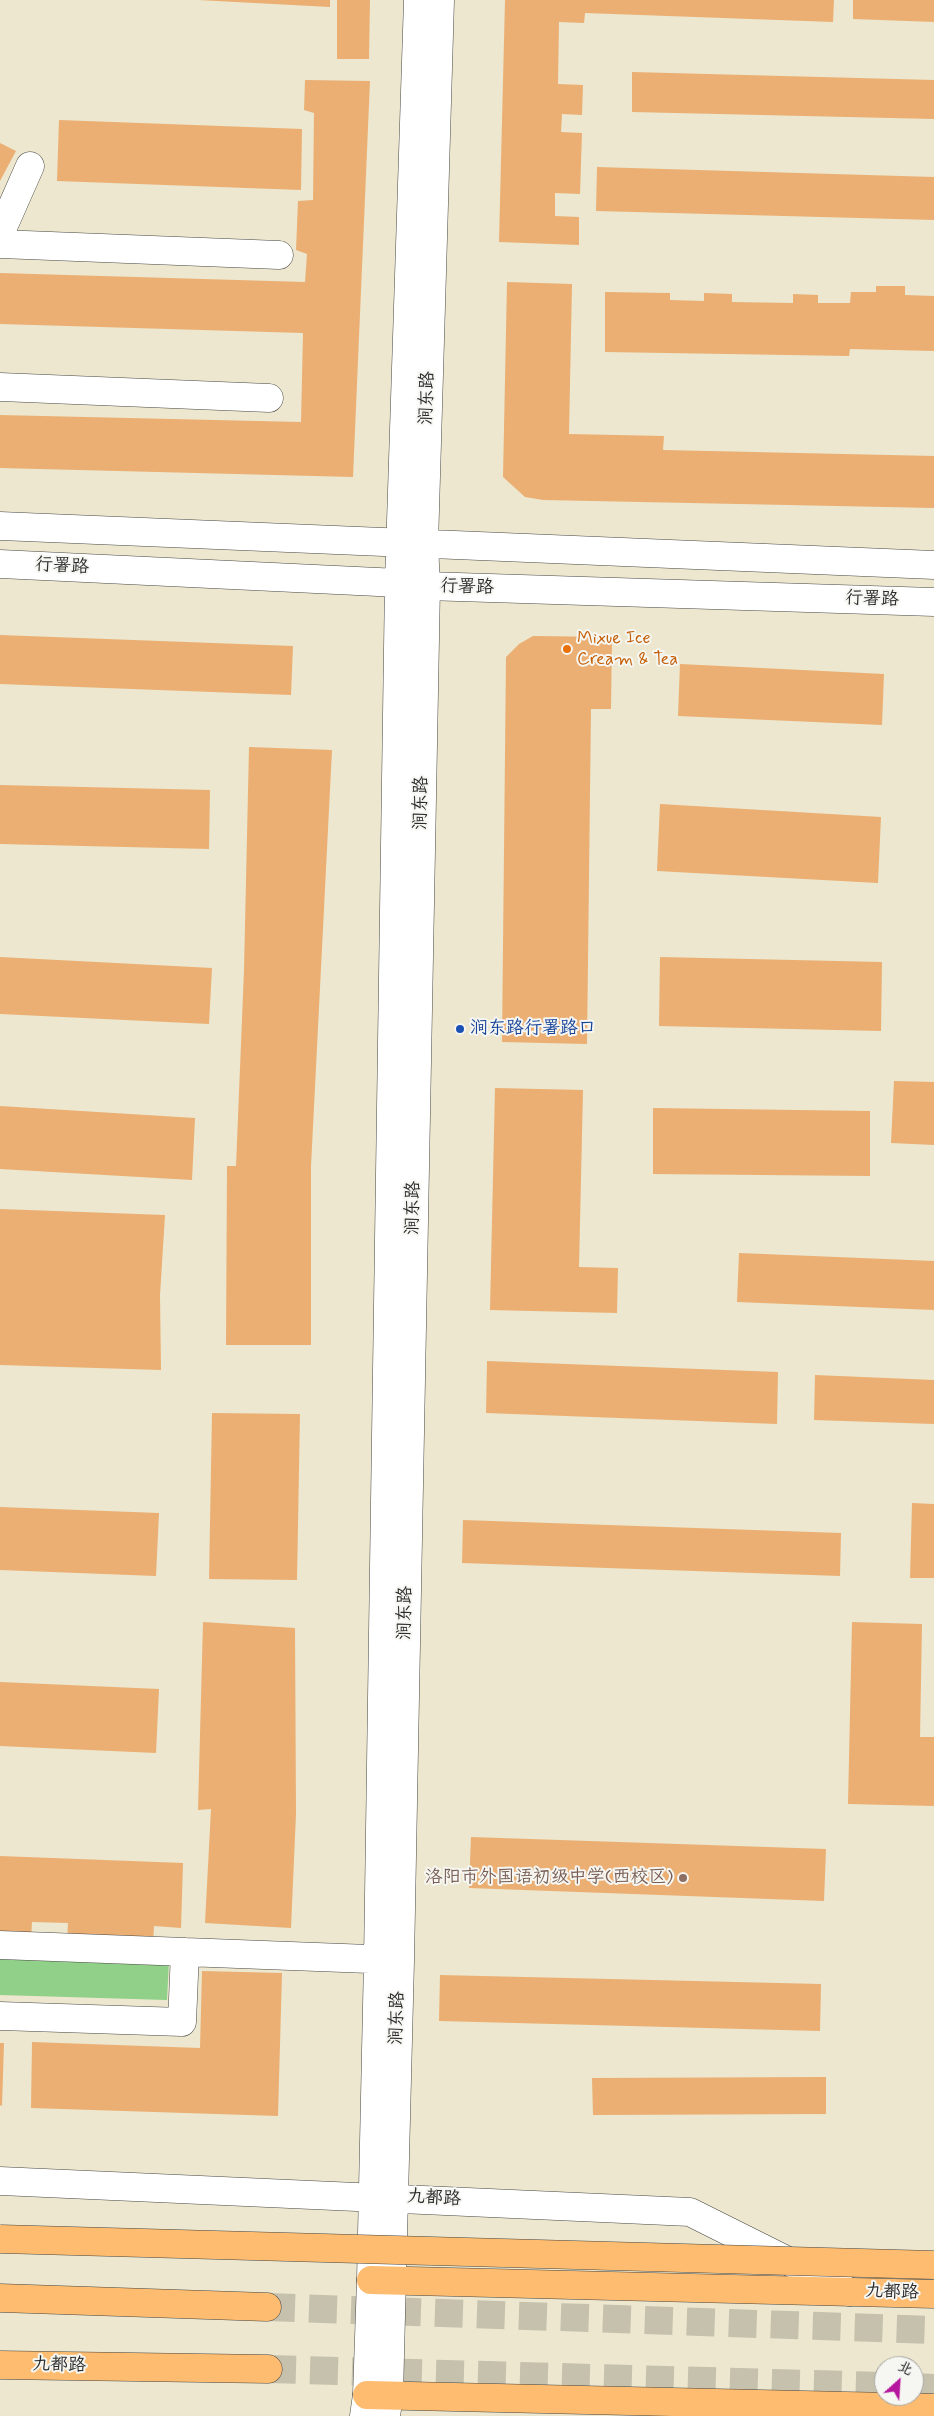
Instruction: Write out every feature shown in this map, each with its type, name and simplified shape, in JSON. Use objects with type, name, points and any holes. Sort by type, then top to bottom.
[{"type":"main road","points":[[0,2239],[934,2265]]},
{"type":"main road","name":"九都路","points":[[381,2280],[934,2294]]},
{"type":"main road","points":[[0,2298],[268,2307]]},
{"type":"main road","name":"九都路","points":[[0,2365],[268,2369]]},
{"type":"main road","points":[[376,2405],[917,2411]]},
{"type":"street","name":"涧东路","points":[[376,2405],[381,2280],[426,586],[413,543],[418,0]]},
{"type":"street","name":"涧东路","points":[[389,1960],[399,583],[413,543],[440,0]]},
{"type":"street","points":[[0,234],[30,166]]},
{"type":"street","points":[[0,244],[279,256]]},
{"type":"street","points":[[0,387],[269,398]]},
{"type":"street","points":[[0,526],[934,565]]},
{"type":"street","name":"行署路","points":[[0,564],[399,583],[426,586],[934,602]]},
{"type":"street","points":[[0,1945],[389,1960]]},
{"type":"street","points":[[0,2016],[182,2022],[185,1952]]},
{"type":"street","name":"九都路","points":[[0,2181],[383,2196],[690,2212],[850,2292]]},
{"type":"green space","points":[[0,1954],[169,1960],[167,2000],[0,1995]]},
{"type":"building","points":[[198,0],[330,0],[330,7]]},
{"type":"building","points":[[337,0],[370,0],[369,59],[337,59]]},
{"type":"building","points":[[505,0],[834,0],[833,22],[585,13],[584,23],[559,22],[558,84],[583,85],[582,115],[562,114],[561,132],[582,133],[580,194],[555,193],[555,216],[579,217],[579,245],[499,242]]},
{"type":"building","points":[[853,0],[934,0],[934,22],[853,19]]},
{"type":"building","points":[[632,72],[934,80],[934,119],[632,112]]},
{"type":"building","points":[[305,80],[370,81],[353,477],[0,468],[0,415],[301,422],[303,333],[0,324],[0,273],[305,282],[307,254],[296,250],[298,201],[313,200],[314,113],[304,110]]},
{"type":"building","points":[[59,120],[302,129],[301,190],[57,181]]},
{"type":"building","points":[[0,143],[16,151],[0,181]]},
{"type":"building","points":[[597,167],[934,177],[934,220],[596,211]]},
{"type":"building","points":[[507,282],[572,284],[569,434],[664,436],[663,450],[934,456],[934,508],[543,500],[525,497],[503,477]]},
{"type":"building","points":[[876,286],[905,286],[905,295],[934,296],[934,351],[850,349],[849,356],[605,352],[605,292],[670,293],[670,300],[704,301],[704,293],[732,294],[732,302],[793,303],[793,294],[818,295],[818,303],[850,303],[851,292],[876,292]]},
{"type":"building","points":[[0,635],[293,646],[291,695],[0,684]]},
{"type":"building","points":[[533,636],[612,637],[611,709],[591,709],[587,1044],[502,1042],[506,657],[519,644]]},
{"type":"building","points":[[680,664],[884,674],[882,725],[678,716]]},
{"type":"building","points":[[249,747],[332,750],[311,1166],[311,1345],[226,1345],[227,1166],[236,1166],[244,970]]},
{"type":"building","points":[[0,785],[210,790],[209,849],[0,844]]},
{"type":"building","points":[[660,804],[881,817],[878,883],[657,871]]},
{"type":"building","points":[[0,957],[212,968],[209,1024],[0,1014]]},
{"type":"building","points":[[660,957],[882,962],[881,1031],[659,1026]]},
{"type":"building","points":[[894,1081],[934,1082],[934,1145],[891,1143]]},
{"type":"building","points":[[495,1088],[583,1090],[579,1267],[618,1268],[617,1313],[490,1310]]},
{"type":"building","points":[[0,1106],[195,1118],[192,1180],[0,1169]]},
{"type":"building","points":[[653,1108],[870,1111],[870,1176],[653,1174]]},
{"type":"building","points":[[0,1209],[165,1215],[160,1295],[161,1370],[0,1365]]},
{"type":"building","points":[[739,1253],[934,1261],[934,1310],[737,1302]]},
{"type":"building","points":[[487,1361],[778,1372],[777,1424],[486,1413]]},
{"type":"building","points":[[815,1375],[934,1380],[934,1424],[814,1420]]},
{"type":"building","points":[[212,1413],[300,1414],[297,1580],[209,1579]]},
{"type":"building","points":[[912,1503],[934,1504],[934,1578],[910,1578]]},
{"type":"building","points":[[0,1507],[159,1513],[156,1576],[0,1570]]},
{"type":"building","points":[[463,1520],[841,1533],[840,1576],[462,1563]]},
{"type":"building","points":[[203,1622],[295,1628],[296,1814],[291,1928],[205,1923],[211,1809],[198,1810]]},
{"type":"building","points":[[852,1622],[922,1624],[920,1737],[934,1737],[934,1806],[848,1804]]},
{"type":"building","points":[[0,1682],[159,1689],[156,1753],[0,1746]]},
{"type":"building","points":[[471,1837],[826,1849],[824,1901],[469,1888]]},
{"type":"building","points":[[0,1856],[183,1863],[181,1928],[154,1926],[153,1945],[67,1941],[68,1923],[32,1922],[31,1940],[0,1939]]},
{"type":"building","points":[[202,1971],[282,1973],[278,2116],[31,2108],[32,2042],[200,2048]]},
{"type":"building","points":[[440,1975],[821,1984],[820,2031],[439,2021]]},
{"type":"building","points":[[0,2043],[4,2043],[2,2106],[0,2105]]},
{"type":"building","points":[[826,2077],[826,2114],[593,2115],[592,2078]]},
{"type":"tunnel","points":[[267,2307],[934,2330]]},
{"type":"tunnel","points":[[268,2369],[874,2386]]},
{"type":"tunnel","points":[[924,2388],[934,2388]]},
{"type":"place","name":"Mixue Ice Cream & Tea","points":[[567,649]]},
{"type":"place","name":"涧东路行署路口","points":[[460,1029]]},
{"type":"place","name":"洛阳市外国语初级中学(西校区)","points":[[683,1878]]}]
